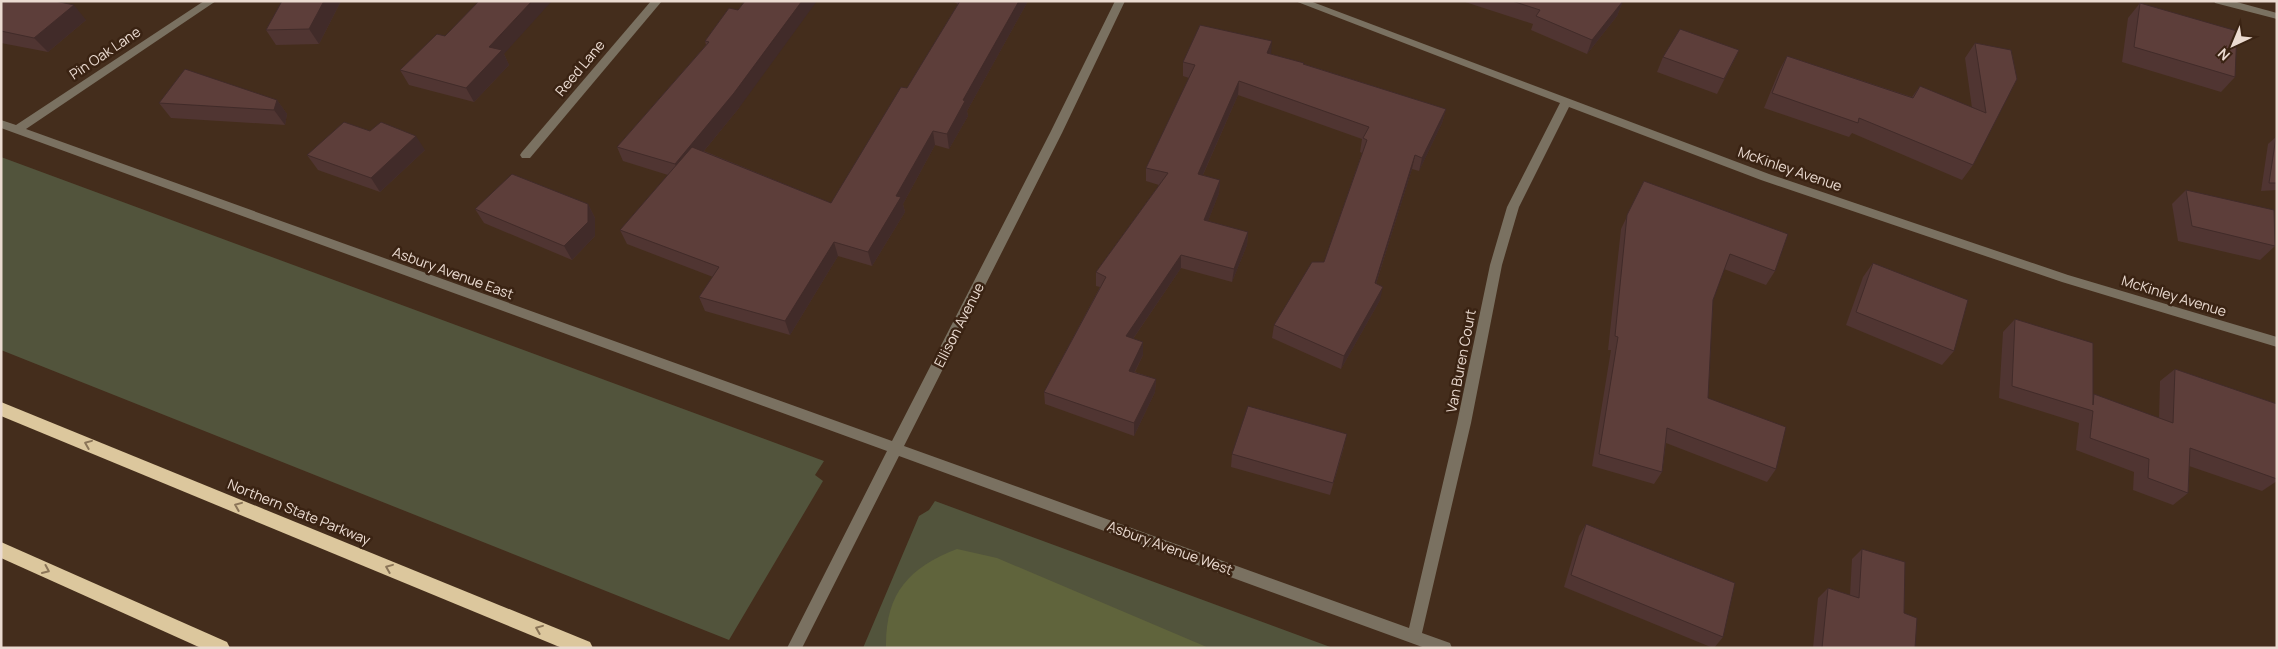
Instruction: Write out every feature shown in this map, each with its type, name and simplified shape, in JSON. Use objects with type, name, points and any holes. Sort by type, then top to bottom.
[{"type":"highway","name":"Northern State Parkway","points":[[1,409],[584,648]]},
{"type":"highway","points":[[1,550],[221,648]]},
{"type":"street","name":"Pin Oak Lane","points":[[17,130],[211,1]]},
{"type":"street","name":"Reed Lane","points":[[526,155],[657,1]]},
{"type":"street","name":"Ellison Avenue","points":[[794,648],[1056,133],[1120,1]]},
{"type":"street","name":"McKinley Avenue","points":[[1300,1],[1765,177],[2066,279],[2277,342]]},
{"type":"street","points":[[2219,1],[2277,16]]},
{"type":"street","name":"Van Buren Court","points":[[1414,636],[1464,423],[1496,265],[1513,207],[1566,102]]},
{"type":"street","name":"Asbury Avenue East","points":[[1,124],[895,449]]},
{"type":"street","name":"Asbury Avenue West","points":[[895,449],[1445,648]]},
{"type":"green space","points":[[1,157],[824,461],[815,475],[823,481],[729,640],[1,350]]},
{"type":"green space","points":[[935,501],[1333,648],[863,648],[919,516],[929,510]]},
{"type":"green space","points":[[957,549],[997,558],[1209,648],[886,648],[890,612],[895,598],[903,585],[925,565]]},
{"type":"building","points":[[1,1],[55,1],[74,5],[34,38],[1,31]]},
{"type":"building","points":[[282,1],[324,1],[309,29],[266,30]]},
{"type":"building","points":[[479,1],[532,1],[489,47],[502,50],[466,88],[400,70],[437,34],[445,36]]},
{"type":"building","points":[[745,1],[802,1],[734,93],[675,164],[617,147],[709,42],[705,41],[729,8],[738,10]]},
{"type":"building","points":[[960,1],[1019,1],[963,100],[965,101],[947,134],[933,131],[896,196],[901,197],[868,252],[834,242],[785,321],[699,297],[719,267],[620,230],[692,147],[831,203],[901,87],[907,88]]},
{"type":"building","points":[[1512,1],[1623,1],[1592,40],[1536,16],[1540,10]]},
{"type":"building","points":[[2140,3],[2237,31],[2235,77],[2134,47]]},
{"type":"building","points":[[1200,25],[1272,41],[1267,53],[1304,63],[1446,109],[1422,158],[1415,155],[1375,283],[1383,287],[1344,356],[1274,325],[1312,262],[1324,262],[1367,140],[1363,138],[1369,127],[1239,81],[1198,174],[1220,180],[1204,220],[1248,232],[1234,269],[1181,255],[1126,336],[1143,342],[1129,371],[1156,379],[1134,423],[1044,392],[1106,277],[1096,272],[1168,173],[1146,168],[1195,65],[1183,62]]},
{"type":"building","points":[[1680,29],[1739,50],[1724,79],[1663,57]]},
{"type":"building","points":[[1975,43],[2011,50],[2017,79],[1973,165],[1859,118],[1858,123],[1772,93],[1787,56],[1913,98],[1920,86],[1986,113]]},
{"type":"building","points":[[185,69],[277,100],[274,110],[159,103]]},
{"type":"building","points":[[344,122],[370,131],[381,122],[416,136],[371,178],[307,155]]},
{"type":"building","points":[[2276,137],[2277,183],[2269,183]]},
{"type":"building","points":[[512,174],[588,204],[588,222],[564,246],[475,209]]},
{"type":"building","points":[[1644,181],[1788,234],[1775,271],[1730,254],[1713,300],[1708,398],[1786,427],[1776,469],[1667,428],[1662,472],[1599,454],[1618,337],[1615,336],[1627,215]]},
{"type":"building","points":[[2186,190],[2274,210],[2275,246],[2192,226]]},
{"type":"building","points":[[1873,263],[1968,300],[1954,351],[1856,312]]},
{"type":"building","points":[[2015,319],[2093,343],[2093,405],[2094,394],[2173,423],[2175,369],[2277,404],[2277,479],[2190,448],[2188,493],[2148,478],[2149,459],[2090,438],[2093,411],[2012,386]]},
{"type":"building","points":[[1248,406],[1347,434],[1333,483],[1232,454]]},
{"type":"building","points":[[1586,524],[1735,583],[1723,637],[1571,575]]},
{"type":"building","points":[[1862,549],[1905,562],[1904,613],[1917,618],[1915,648],[1822,648],[1828,588],[1859,598]]}]
